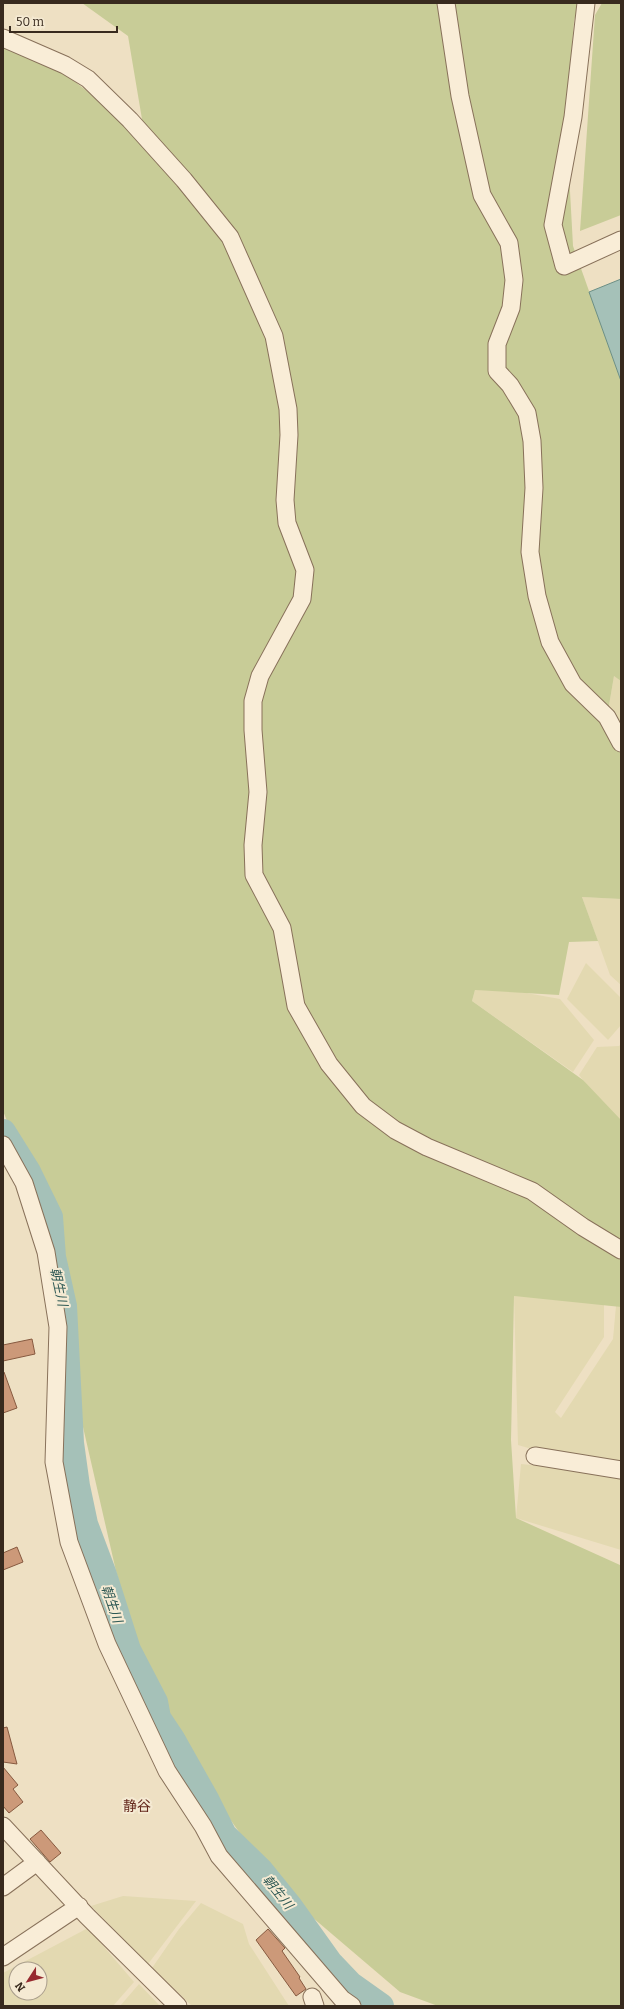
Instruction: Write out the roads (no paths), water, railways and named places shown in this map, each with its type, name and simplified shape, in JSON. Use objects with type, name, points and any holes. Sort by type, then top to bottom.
[{"type":"street","points":[[446,3],[460,96],[482,196],[509,242],[513,287],[511,308],[497,344],[497,372],[510,385],[527,413],[532,441],[534,488],[530,552],[537,596],[550,642],[573,684],[607,717],[621,743]]},
{"type":"street","points":[[586,3],[572,117],[553,225],[564,266],[621,240]]},
{"type":"street","points":[[3,38],[65,65],[88,79],[130,120],[169,163],[230,238],[274,336],[288,409],[289,435],[285,500],[287,522],[305,570],[302,599],[260,676],[253,701],[253,730],[258,792],[253,845],[254,874],[282,928],[296,1006],[329,1064],[364,1106],[395,1130],[427,1147],[532,1191],[583,1227],[621,1250]]},
{"type":"street","points":[[3,1145],[24,1183],[46,1252],[58,1327],[54,1462],[69,1542],[107,1644],[167,1770],[203,1826],[219,1856],[342,1999],[352,2006]]},
{"type":"street","points":[[535,1456],[621,1470]]},
{"type":"street","points":[[3,1826],[170,2003]]},
{"type":"street","points":[[3,1886],[37,1862]]},
{"type":"street","points":[[3,1957],[79,1906]]},
{"type":"water","points":[[621,279],[621,381],[589,292]]},
{"type":"waterway","name":"朝生川","points":[[3,1132],[28,1172],[50,1217],[53,1257],[64,1306],[71,1443],[77,1486],[85,1524],[103,1572],[128,1650],[155,1702],[158,1718],[172,1739],[207,1801],[224,1835],[260,1870],[290,1907],[330,1963],[350,1984],[381,2006]]},
{"type":"district","name":"静谷","points":[[137,1806]]}]
